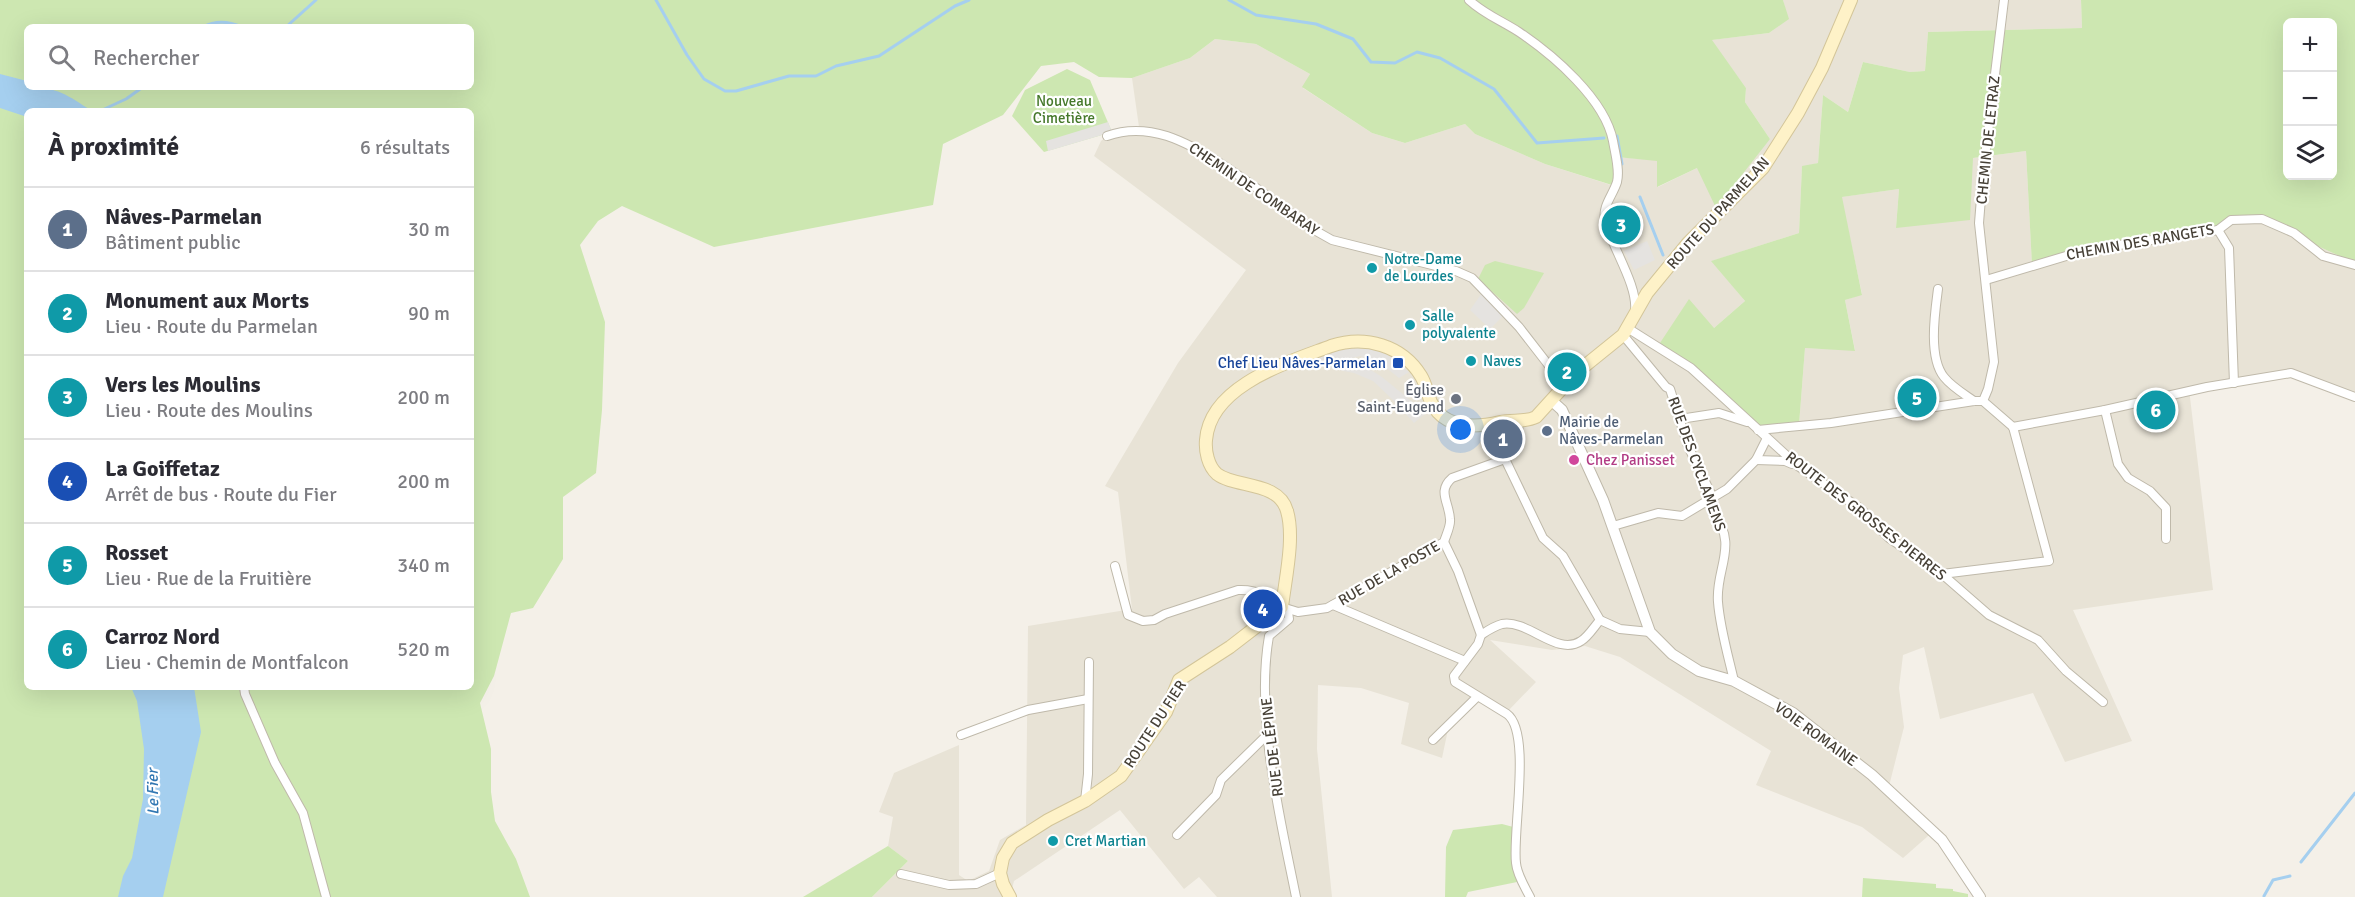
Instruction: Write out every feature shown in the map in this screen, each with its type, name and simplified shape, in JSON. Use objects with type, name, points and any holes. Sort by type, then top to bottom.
[{"type":"main road","name":"ROUTE DU PARMELAN","points":[[1552,401],[1564,384],[1626,332],[1647,293],[1688,243],[1763,168],[1798,113],[1822,68],[1851,0]]},
{"type":"main road","points":[[1282,607],[1289,539],[1287,510],[1277,498],[1263,488],[1229,480],[1216,473],[1209,462],[1206,447],[1207,433],[1213,417],[1220,404],[1238,390],[1257,377],[1331,346],[1342,343],[1368,342],[1391,348],[1408,360],[1420,374],[1437,411],[1454,423],[1480,427],[1509,420],[1530,420],[1552,401]]},
{"type":"main road","name":"ROUTE DU FIER","points":[[1000,873],[1003,858],[1012,843],[1085,801],[1121,776],[1166,712],[1179,680],[1230,647],[1282,607]]},
{"type":"main road","points":[[1000,873],[1010,897]]},
{"type":"street","points":[[1469,0],[1545,52],[1594,101],[1607,123],[1618,174],[1605,215],[1617,255],[1634,289],[1636,301],[1634,317]]},
{"type":"street","name":"CHEMIN DE LETRAZ","points":[[1978,401],[1992,375],[1994,362],[1979,223],[2004,0]]},
{"type":"street","name":"CHEMIN DE COMBARAY","points":[[1107,136],[1129,131],[1145,132],[1164,135],[1185,143],[1332,240],[1456,271],[1472,278],[1519,327],[1564,384]]},
{"type":"street","name":"CHEMIN DES RANGETS","points":[[1986,280],[2086,249],[2218,230],[2231,220],[2262,219],[2294,233],[2324,256],[2355,265]]},
{"type":"street","points":[[2218,230],[2229,248],[2235,383]]},
{"type":"street","points":[[1938,289],[1933,321],[1939,367],[1943,376],[1952,385],[2013,426],[2049,561],[1942,574]]},
{"type":"street","name":"RUE DES CYCLAMENS","points":[[1626,332],[1666,387],[1670,389],[1694,462],[1713,498],[1712,512],[1721,523],[1726,549],[1718,589],[1718,603],[1734,681]]},
{"type":"street","name":"ROUTE DES GROSSES PIERRES","points":[[1626,332],[1690,368],[1798,466],[1861,509],[1889,538],[1942,574],[1989,615],[2038,640],[2066,671],[2103,702]]},
{"type":"street","points":[[2013,426],[2105,410],[2207,387],[2291,373],[2355,397]]},
{"type":"street","name":"VOIE ROMAINE","points":[[1552,401],[1562,411],[1604,500],[1650,632],[1672,654],[1699,671],[1734,681],[1792,713],[1872,775],[1942,840],[1980,897]]},
{"type":"street","points":[[1758,430],[1831,423],[1978,401]]},
{"type":"street","points":[[2105,410],[2118,464],[2128,478],[2150,491],[2166,508],[2166,539]]},
{"type":"street","points":[[1680,419],[1719,413],[1751,424]]},
{"type":"street","points":[[1518,421],[1519,438],[1505,459],[1544,538],[1563,556],[1600,620],[1620,629],[1650,632]]},
{"type":"street","points":[[1613,526],[1658,513],[1682,516],[1727,489],[1756,460],[1767,438]]},
{"type":"street","name":"RUE DE LA POSTE","points":[[1282,607],[1298,612],[1333,604],[1444,542],[1451,521],[1443,494],[1447,482],[1452,478],[1505,459]]},
{"type":"street","points":[[1756,460],[1785,461],[1798,466]]},
{"type":"street","points":[[1444,542],[1458,571],[1481,634],[1480,640],[1454,676],[1455,682],[1507,714],[1514,721],[1520,764],[1516,864],[1530,897]]},
{"type":"street","points":[[1115,566],[1128,615],[1143,621],[1154,620],[1165,614],[1238,590],[1251,589],[1261,592],[1282,607]]},
{"type":"street","points":[[1333,604],[1465,661]]},
{"type":"street","name":"RUE DE LÉPINE","points":[[1282,607],[1288,612],[1289,619],[1269,636],[1265,664],[1267,735],[1296,897]]},
{"type":"street","points":[[1481,634],[1499,625],[1515,625],[1554,642],[1569,644],[1581,641],[1600,620]]},
{"type":"street","points":[[1085,801],[1088,774],[1089,662]]},
{"type":"street","points":[[244,690],[276,763],[303,813],[326,897]]},
{"type":"street","points":[[1433,741],[1477,697]]},
{"type":"street","points":[[962,735],[1028,710],[1088,699]]},
{"type":"street","points":[[1177,835],[1216,795],[1221,780],[1267,735]]},
{"type":"street","points":[[901,874],[949,885],[976,884],[1000,873]]},
{"type":"shaded area","points":[[1783,0],[2081,0],[2082,28],[1928,32],[1925,71],[1910,72],[1863,62],[1848,112],[1823,95],[1818,163],[1802,167],[1799,233],[1712,261],[1745,301],[1714,328],[1799,425],[1805,348],[1855,350],[1845,300],[1862,294],[1841,197],[1899,189],[1896,228],[1973,158],[2026,151],[2032,264],[2107,246],[2258,219],[2355,263],[2355,397],[2292,374],[2189,389],[2213,590],[2073,610],[2132,741],[2065,762],[2033,693],[1940,719],[1924,647],[1903,655],[1899,688],[1904,727],[1888,790],[1936,829],[1903,858],[1862,827],[1756,785],[1771,751],[1620,657],[1585,646],[1552,650],[1490,640],[1536,682],[1508,711],[1478,696],[1449,725],[1442,758],[1401,744],[1409,703],[1361,688],[1318,685],[1317,749],[1332,897],[1217,897],[1199,877],[1184,889],[1120,810],[1014,881],[1010,897],[872,897],[908,861],[888,846],[893,817],[879,812],[894,773],[959,745],[959,875],[968,881],[989,871],[1000,840],[1026,825],[1028,626],[1132,609],[1118,492],[1105,486],[1178,363],[1246,270],[1094,156],[1101,141],[1112,132],[1139,127],[1132,78],[1190,58],[1215,39],[1256,44],[1310,74],[1303,88],[1372,133],[1405,143],[1465,124],[1475,134],[1545,164],[1614,186],[1616,157],[1658,160],[1658,187],[1697,168],[1770,139],[1745,102],[1746,88],[1711,40],[1769,33],[1788,19]]},
{"type":"shaded area","points":[[1108,122],[1112,132],[1048,151],[1046,141]]},
{"type":"shaded area","points":[[1647,241],[1655,260],[1634,270],[1624,251]]},
{"type":"shaded area","points":[[1484,290],[1506,313],[1490,329],[1470,310]]},
{"type":"shaded area","points":[[1362,345],[1385,350],[1408,367],[1405,369],[1409,372],[1399,378],[1384,366],[1360,356],[1352,358],[1382,377],[1426,413],[1414,423],[1373,381],[1354,373],[1309,362],[1332,351]]},
{"type":"green space","points":[[0,0],[1783,0],[1789,19],[1769,33],[1712,40],[1746,88],[1745,102],[1770,139],[1716,208],[1697,168],[1657,187],[1657,161],[1617,157],[1615,186],[1545,164],[1475,134],[1465,124],[1405,143],[1372,133],[1302,87],[1310,74],[1256,44],[1215,39],[1190,58],[1132,78],[1099,77],[1074,62],[1041,66],[1003,115],[943,144],[933,205],[714,247],[622,206],[598,221],[580,245],[605,322],[602,410],[596,473],[563,497],[563,559],[533,608],[511,613],[494,676],[480,703],[491,749],[491,792],[495,821],[516,859],[530,897],[0,897]]},
{"type":"green space","points":[[2081,0],[2355,0],[2355,263],[2258,219],[2107,246],[2032,265],[2026,151],[1973,158],[1970,220],[1896,228],[1899,189],[1842,197],[1862,295],[1845,300],[1855,351],[1805,348],[1799,425],[1758,425],[1658,346],[1689,299],[1714,328],[1745,301],[1711,261],[1799,233],[1802,166],[1818,163],[1823,95],[1848,112],[1863,62],[1910,72],[1925,71],[1928,32],[2082,28]]},
{"type":"green space","name":"Nouveau Cimetière","points":[[1067,69],[1090,80],[1112,132],[1044,152],[1012,116],[1025,90]]},
{"type":"green space","points":[[1495,261],[1544,273],[1524,308],[1517,314],[1478,279],[1485,265]]},
{"type":"green space","points":[[1502,824],[1517,828],[1516,864],[1522,881],[1468,892],[1466,897],[1445,897],[1446,847],[1453,830]]},
{"type":"green space","points":[[888,846],[908,861],[872,897],[803,897]]},
{"type":"green space","points":[[1863,878],[1936,884],[1936,888],[1953,889],[1953,891],[1968,894],[1968,897],[1862,897]]},
{"type":"water","points":[[0,74],[24,80],[24,90],[55,90],[88,108],[24,108],[24,116],[0,108]]},
{"type":"water","name":"Le Fier","points":[[132,690],[194,690],[201,732],[163,897],[118,897],[123,876],[132,858],[143,799],[144,749],[137,701]]},
{"type":"waterway","points":[[289,24],[316,0]]},
{"type":"waterway","points":[[656,0],[687,55],[704,79],[725,91],[736,91],[789,76],[816,76],[836,66],[879,56],[955,6],[969,0]]},
{"type":"waterway","points":[[1229,0],[1256,15],[1316,24],[1353,39],[1371,62],[1395,63],[1417,52],[1440,58],[1494,89],[1537,143],[1604,138]]},
{"type":"waterway","points":[[210,24],[222,22],[234,24]]},
{"type":"waterway","points":[[106,108],[139,90]]},
{"type":"waterway","points":[[1617,136],[1622,164]]},
{"type":"waterway","points":[[1640,197],[1663,255]]},
{"type":"waterway","points":[[2301,862],[2355,793]]},
{"type":"waterway","points":[[2264,896],[2273,880],[2290,876]]},
{"type":"place","name":"Vers les Moulins","points":[[1621,225]]},
{"type":"place","name":"Notre-Dame de Lourdes","points":[[1372,268]]},
{"type":"place","name":"Salle polyvalente","points":[[1410,325]]},
{"type":"place","name":"Naves","points":[[1471,361]]},
{"type":"place","name":"Chef Lieu Nâves-Parmelan","points":[[1398,363]]},
{"type":"place","name":"Monument aux Morts","points":[[1567,372]]},
{"type":"place","name":"Rosset","points":[[1917,398]]},
{"type":"place","name":"Église Saint-Eugend","points":[[1456,399]]},
{"type":"place","name":"Carroz Nord","points":[[2156,410]]},
{"type":"place","name":"Mairie de Nâves-Parmelan","points":[[1547,431]]},
{"type":"place","name":"Nâves-Parmelan","points":[[1503,439]]},
{"type":"place","name":"Chez Panisset","points":[[1574,460]]},
{"type":"place","name":"La Goiffetaz","points":[[1263,609]]},
{"type":"place","name":"Cret Martian","points":[[1053,841]]}]
